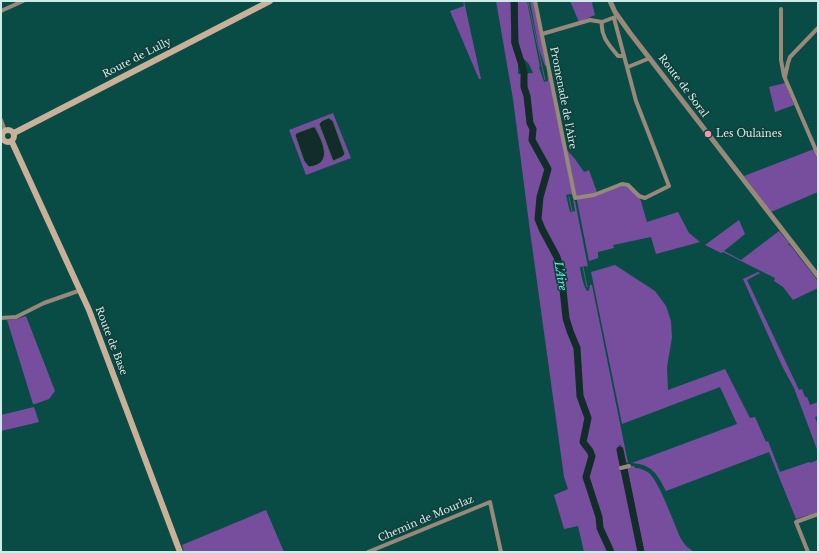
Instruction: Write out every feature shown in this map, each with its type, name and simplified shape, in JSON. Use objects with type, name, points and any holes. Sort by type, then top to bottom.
[{"type":"main road","name":"Route de Lully","points":[[14,133],[270,1]]},
{"type":"main road","points":[[10,130],[14,133],[12,142],[8,143],[2,139],[2,135],[6,131],[10,130]]},
{"type":"main road","name":"Route de Base","points":[[12,142],[81,290],[155,482],[180,552]]},
{"type":"street","points":[[1,11],[23,1]]},
{"type":"street","name":"Promenade de l'Aire","points":[[536,1],[575,198],[594,195],[622,184],[628,185],[639,196],[645,198],[669,186],[636,101],[628,67]]},
{"type":"street","name":"Route de Soral","points":[[610,1],[616,17],[650,58],[818,276]]},
{"type":"street","points":[[781,9],[781,60],[785,78],[818,155]]},
{"type":"street","points":[[542,34],[590,20],[602,22],[616,17],[624,56],[628,67],[650,58]]},
{"type":"street","points":[[602,22],[601,27],[606,42],[618,57],[624,56]]},
{"type":"street","points":[[785,78],[789,59],[818,28]]},
{"type":"street","points":[[1,120],[6,131]]},
{"type":"street","points":[[1,318],[16,317],[44,303],[81,290]]},
{"type":"street","points":[[621,468],[628,466]]},
{"type":"street","name":"Chemin de Mourlaz","points":[[368,552],[490,502],[502,552]]},
{"type":"street","points":[[808,552],[796,522],[818,514]]},
{"type":"shaded area","points":[[463,1],[481,79],[479,79],[450,11],[464,6]]},
{"type":"shaded area","points":[[496,1],[511,1],[511,42],[518,63],[518,74],[533,73],[529,64],[523,58],[518,41],[518,1],[527,1],[539,67],[544,82],[548,81],[547,71],[574,195],[566,195],[570,212],[575,211],[573,200],[575,201],[588,267],[580,267],[584,286],[587,291],[591,290],[589,290],[590,285],[592,285],[628,463],[625,462],[622,448],[620,446],[622,445],[617,446],[619,446],[618,449],[621,462],[620,471],[622,471],[638,552],[584,552],[578,526],[564,529],[554,495],[568,489],[564,477],[513,99]]},
{"type":"shaded area","points":[[530,1],[535,1],[547,65],[545,66],[539,49]]},
{"type":"shaded area","points":[[570,1],[594,1],[592,3],[595,15],[579,22]]},
{"type":"shaded area","points":[[785,83],[794,105],[775,112],[769,87]]},
{"type":"shaded area","points":[[333,113],[351,158],[306,175],[289,130]]},
{"type":"shaded area","points":[[814,149],[818,158],[818,192],[771,212],[744,176]]},
{"type":"shaded area","points":[[567,150],[584,172],[589,170],[598,195],[622,186],[628,187],[640,198],[647,222],[678,212],[689,233],[700,242],[656,254],[651,237],[613,245],[614,248],[598,252],[598,258],[589,261]]},
{"type":"shaded area","points":[[739,220],[745,234],[724,251],[741,260],[779,231],[789,243],[788,245],[790,245],[818,281],[818,288],[793,300],[783,287],[774,281],[775,278],[723,252],[721,253],[705,245]]},
{"type":"shaded area","points":[[615,265],[655,291],[666,306],[671,321],[672,337],[667,367],[668,390],[725,369],[750,418],[755,417],[766,442],[768,441],[780,472],[818,460],[818,512],[796,519],[769,452],[666,491],[654,471],[645,466],[632,463],[737,424],[720,387],[622,424],[591,272]]},
{"type":"shaded area","points":[[758,272],[760,273],[747,280],[799,390],[802,389],[810,405],[818,402],[818,416],[815,417],[818,426],[818,452],[794,388],[782,366],[743,279]]},
{"type":"shaded area","points":[[26,316],[55,391],[49,399],[35,404],[33,404],[7,320]]},
{"type":"shaded area","points":[[34,407],[39,422],[1,431],[1,415]]},
{"type":"shaded area","points":[[627,466],[634,466],[635,468],[644,470],[653,478],[658,485],[681,539],[686,546],[694,552],[644,552]]},
{"type":"shaded area","points":[[266,510],[284,552],[184,552],[182,545]]},
{"type":"water","points":[[329,118],[333,121],[345,154],[333,161],[319,124]]},
{"type":"water","points":[[315,127],[321,139],[324,157],[322,162],[309,167],[304,161],[295,135]]},
{"type":"waterway","name":"L'Aire","points":[[514,1],[515,43],[524,72],[524,87],[527,96],[530,123],[533,129],[532,140],[548,169],[540,197],[538,219],[557,257],[561,271],[566,318],[577,348],[580,396],[588,418],[583,442],[592,456],[586,477],[599,517],[600,528],[611,552]]},
{"type":"waterway","points":[[528,1],[545,80]]},
{"type":"waterway","points":[[569,197],[572,211]]},
{"type":"waterway","points":[[583,267],[587,287]]},
{"type":"waterway","points":[[620,450],[641,552]]},
{"type":"place","name":"Les Oulaines","points":[[708,134]]}]
